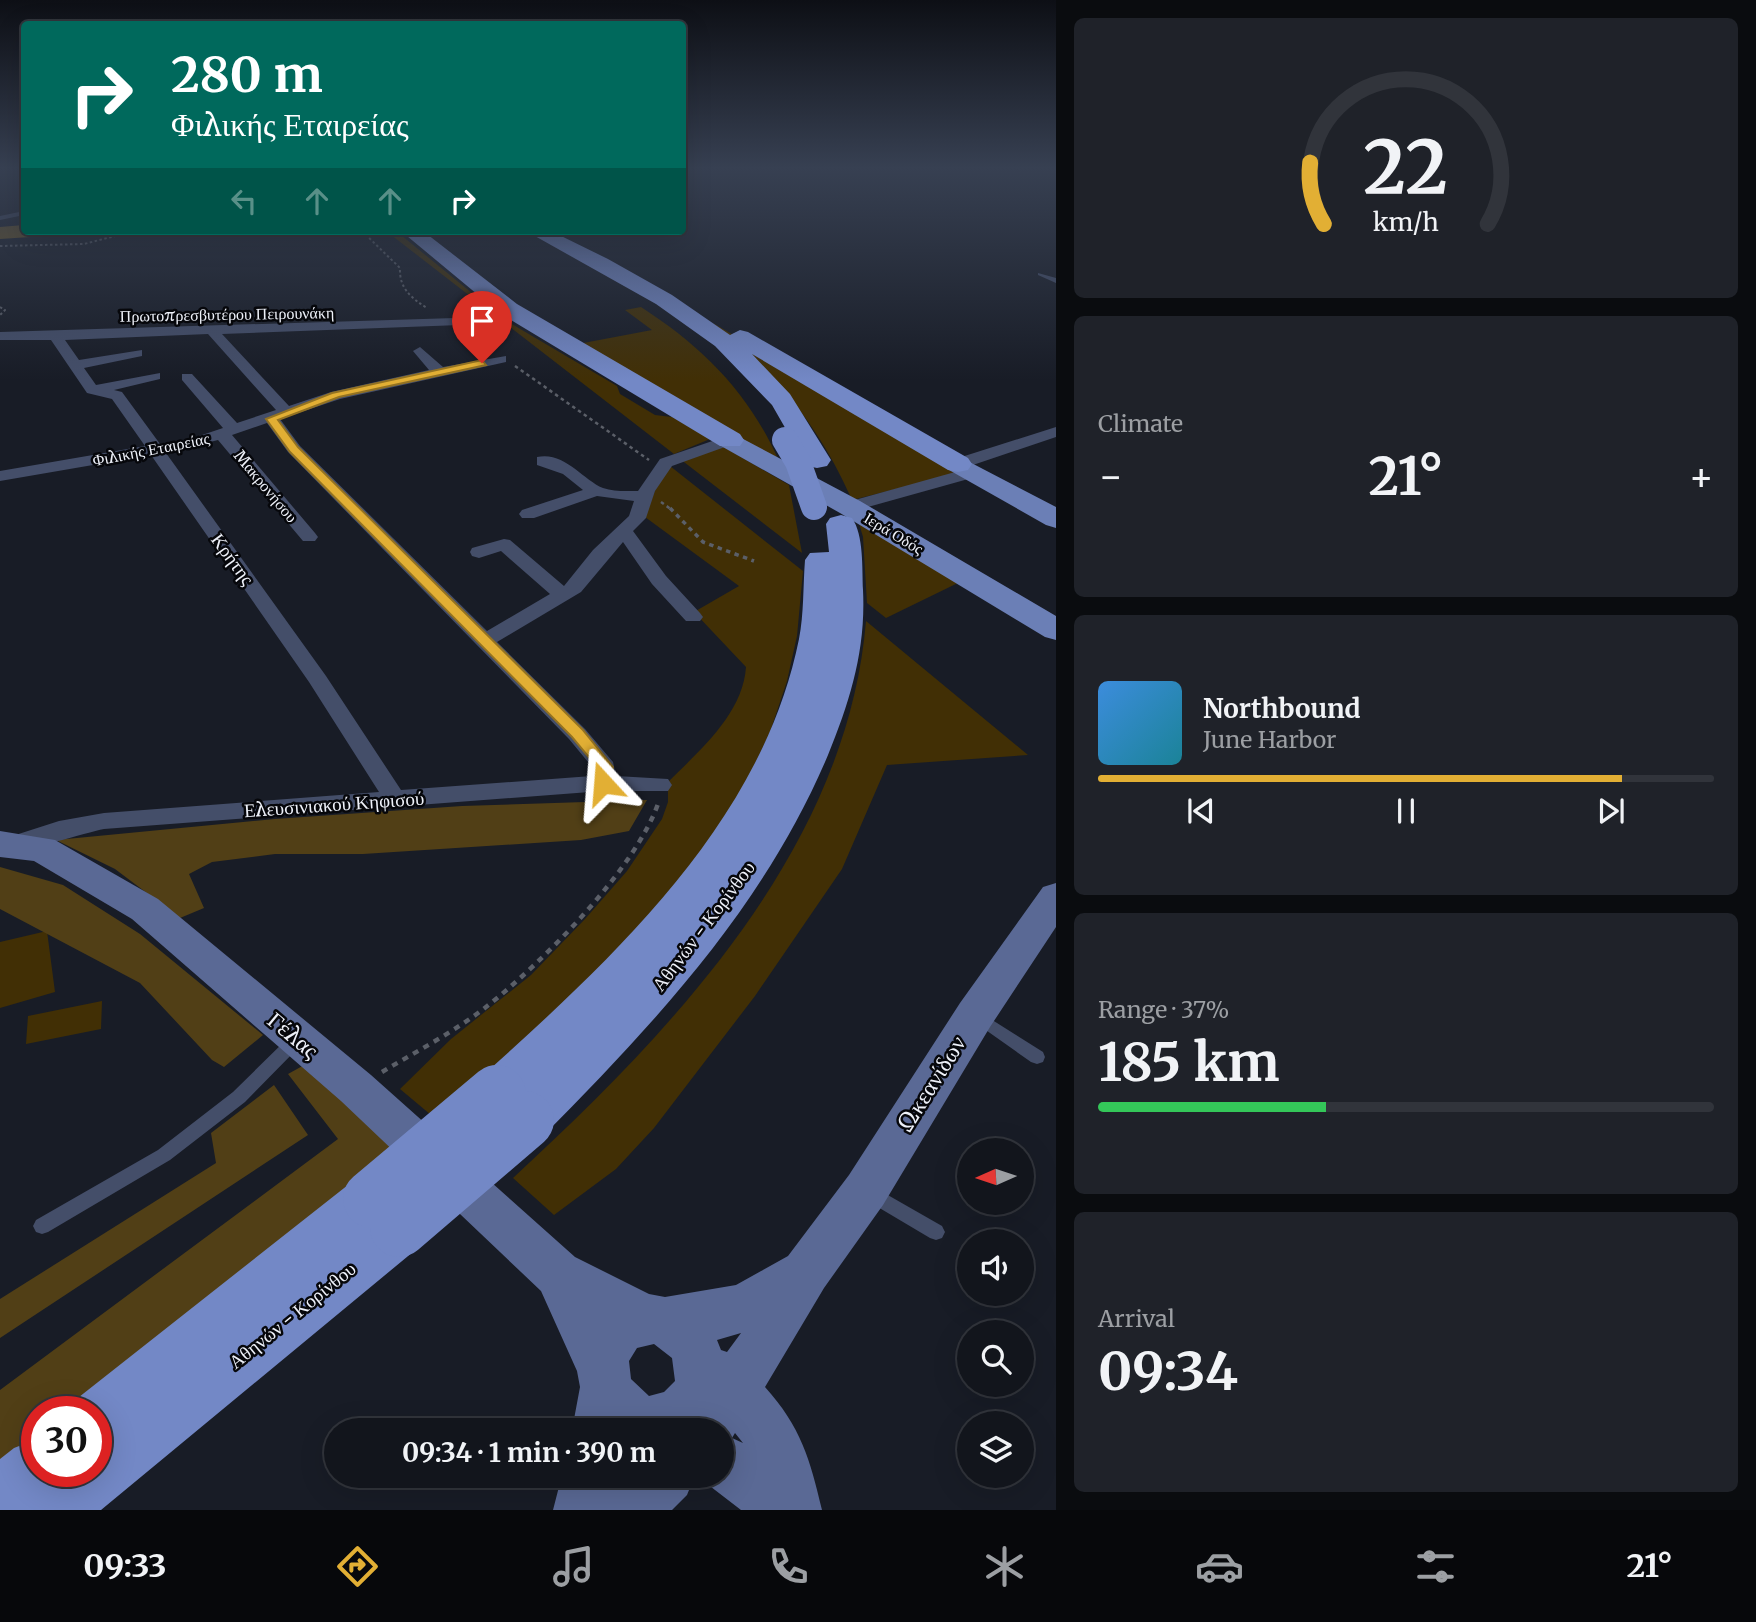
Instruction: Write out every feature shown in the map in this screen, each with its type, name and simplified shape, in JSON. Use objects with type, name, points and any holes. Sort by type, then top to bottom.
[{"type":"highway","points":[[422,239],[509,309],[730,440]]},
{"type":"highway","name":"Αθηνών - Κορίνθου","points":[[533,239],[622,287],[694,334],[737,373],[756,394],[798,462],[834,563]]},
{"type":"highway","name":"Αθηνών - Κορίνθου","points":[[50,1510],[386,1213],[511,1107],[639,1008],[732,893],[775,828],[805,769],[842,663],[834,616],[834,563],[845,515],[786,408],[755,370],[686,314],[636,283],[552,239]]},
{"type":"highway","points":[[636,283],[683,304],[966,468]]},
{"type":"highway","name":"Αθηνών - Κορίνθου","points":[[112,1411],[386,1213]]},
{"type":"highway","points":[[0,1500],[21,1484]]},
{"type":"main road","name":"Ιερά Οδός","points":[[730,440],[845,515],[1056,630]]},
{"type":"main road","points":[[966,468],[1056,519]]},
{"type":"main road","name":"Γέλας","points":[[6,845],[42,849],[145,909],[356,1088],[558,1274],[690,1363]]},
{"type":"main road","name":"Ωκεανίδων","points":[[690,1363],[807,1271],[866,1190],[975,1015],[1056,897]]},
{"type":"main road","name":"Ωκεανίδων","points":[[690,1363],[729,1314],[756,1305],[807,1271]]},
{"type":"main road","name":"Γέλας","points":[[558,1274],[624,1408]]},
{"type":"main road","points":[[690,1363],[703,1375],[699,1395],[687,1412],[669,1422],[624,1408],[603,1354],[609,1340],[619,1330],[690,1363],[769,1432],[778,1450],[794,1510]]},
{"type":"main road","points":[[734,1470],[758,1487],[781,1510]]},
{"type":"main road","points":[[581,1510],[587,1488]]},
{"type":"main road","points":[[634,1510],[655,1488]]},
{"type":"street","name":"Πρωτοπρεσβυτέρου Πειρουνάκη","points":[[0,336],[360,329],[455,322]]},
{"type":"street","points":[[212,330],[279,416],[294,449],[578,734],[605,767],[603,783]]},
{"type":"street","points":[[55,337],[92,390],[157,378],[122,333]]},
{"type":"street","points":[[420,351],[435,365],[437,372]]},
{"type":"street","points":[[75,365],[138,353]]},
{"type":"street","name":"Φιλικής Εταιρείας","points":[[0,476],[155,450],[229,433],[336,395],[501,359]]},
{"type":"street","name":"Μακρονήσου","points":[[187,377],[309,537]]},
{"type":"street","name":"Κρήτης","points":[[92,390],[117,395],[319,681],[396,799]]},
{"type":"street","points":[[845,515],[1056,432]]},
{"type":"street","points":[[486,640],[574,588],[637,518],[644,496],[666,463],[730,440]]},
{"type":"street","points":[[543,461],[569,470],[596,491],[618,496],[644,496]]},
{"type":"street","points":[[528,514],[596,491]]},
{"type":"street","points":[[624,531],[659,580],[693,617]]},
{"type":"street","points":[[479,552],[504,544],[563,595]]},
{"type":"street","name":"Ελευσινιακού Κηφισού","points":[[6,845],[104,821],[603,783],[660,785]]},
{"type":"lane","points":[[1041,274],[1056,281]]},
{"type":"lane","points":[[975,1015],[1037,1058]]},
{"type":"lane","points":[[42,1226],[164,1155],[239,1097],[297,1039]]},
{"type":"lane","points":[[866,1190],[936,1232]]},
{"type":"path","points":[[0,246],[84,244],[102,239]]},
{"type":"path","points":[[0,307],[5,310],[0,315]]},
{"type":"path","points":[[644,496],[670,506],[697,537],[723,552],[754,561]]},
{"type":"path","points":[[356,1088],[487,1007],[570,927],[623,863],[658,812],[660,785]]},
{"type":"shaded area","points":[[397,239],[406,239],[505,320],[617,386],[620,394],[655,415],[672,417],[710,439],[674,454]]},
{"type":"shaded area","points":[[641,307],[684,338],[722,374],[754,414],[779,461],[578,344],[652,330],[625,310]]},
{"type":"shaded area","points":[[713,323],[958,468],[953,475],[852,500],[826,448],[794,403],[756,361]]},
{"type":"shaded area","points":[[722,446],[789,485],[802,553],[680,459]]},
{"type":"shaded area","points":[[670,466],[803,571],[797,636],[787,681],[770,732],[743,789],[708,845],[611,964],[437,1120],[400,1089],[451,1039],[531,975],[627,871],[662,819],[668,802],[668,782],[718,731],[737,700],[743,684],[746,667],[694,612],[739,586],[645,517],[656,488]]},
{"type":"shaded area","points":[[858,520],[964,580],[886,618],[867,603],[863,537]]},
{"type":"shaded area","points":[[866,621],[1028,755],[887,765],[842,869],[755,996],[654,1128],[616,1169],[554,1215],[513,1178],[633,1061],[690,997],[742,930],[788,859],[825,784],[852,704]]},
{"type":"shaded area","points":[[647,800],[629,831],[581,840],[363,854],[275,854],[212,862],[189,874],[204,908],[180,918],[115,869],[56,840],[275,819],[462,806]]},
{"type":"shaded area","points":[[0,867],[63,885],[140,934],[263,1035],[224,1067],[212,1060],[140,983],[0,909]]},
{"type":"shaded area","points":[[47,931],[55,992],[0,1008],[0,942]]},
{"type":"shaded area","points":[[102,1001],[101,1029],[26,1044],[28,1016]]},
{"type":"shaded area","points":[[306,1064],[391,1147],[167,1353],[109,1396],[21,1396],[21,1463],[0,1479],[0,1390],[338,1139],[288,1074]]},
{"type":"shaded area","points":[[274,1085],[308,1135],[0,1338],[0,1299],[216,1163],[211,1133]]},
{"type":"route","points":[[482,363],[336,395],[307,403],[272,419],[294,449],[578,734],[605,767],[603,783]]}]
